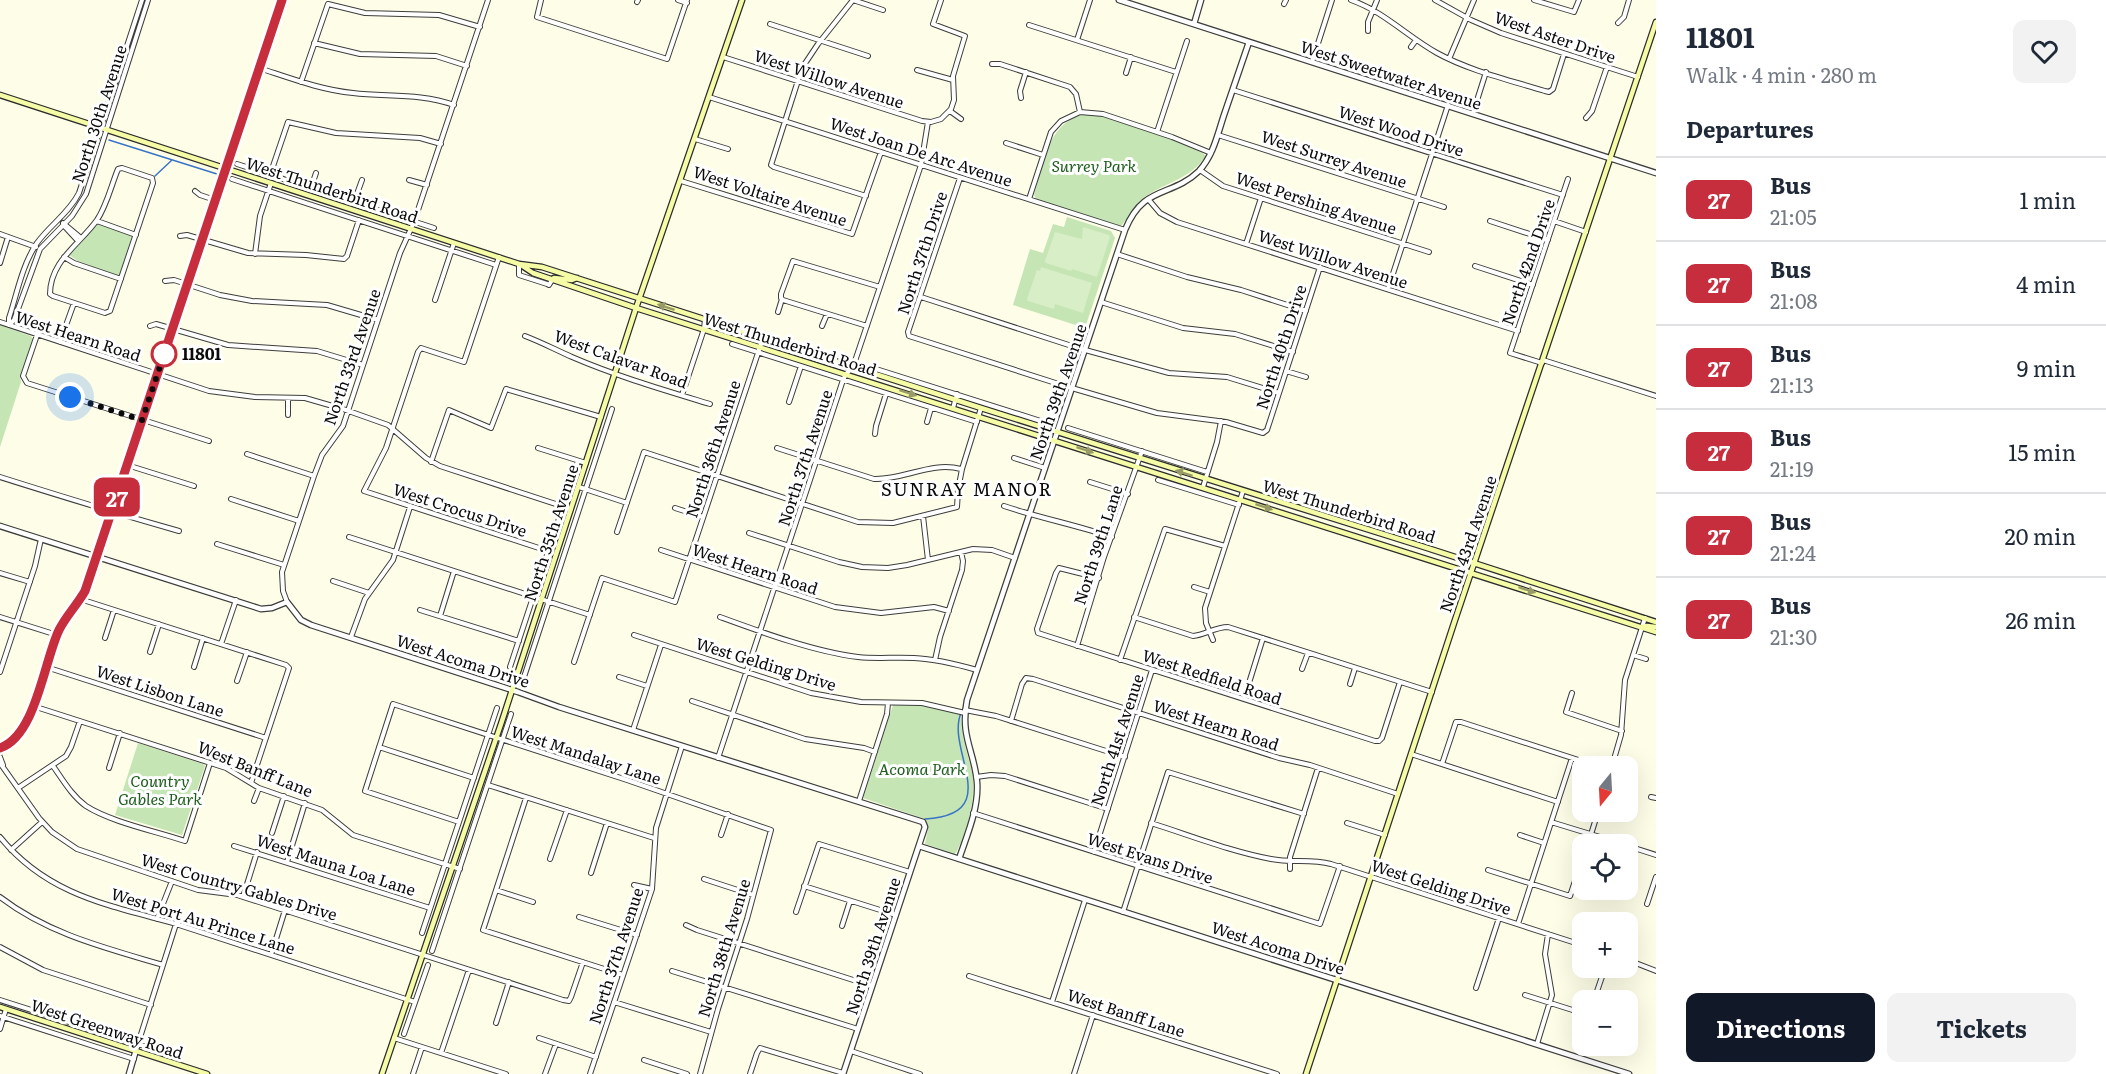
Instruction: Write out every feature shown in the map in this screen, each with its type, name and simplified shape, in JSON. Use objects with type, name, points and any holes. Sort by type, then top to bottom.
[{"type":"main road","name":"North 35th Avenue","points":[[382,1074],[572,510],[639,298],[742,0]]},
{"type":"main road","name":"North 43rd Avenue","points":[[1306,1074],[1474,562],[1638,77],[1653,40],[1656,22]]},
{"type":"main road","name":"West Thunderbird Road","points":[[0,94],[500,257],[552,280],[704,329],[759,350],[846,374],[1203,487],[1240,502],[1471,572],[1656,632]]},
{"type":"main road","name":"West Thunderbird Road","points":[[519,264],[540,266],[877,375],[956,397],[981,408],[1205,480],[1474,562],[1656,622]]},
{"type":"main road","points":[[546,277],[572,280],[577,278]]},
{"type":"main road","points":[[1587,609],[1590,600]]},
{"type":"main road","points":[[1642,627],[1656,627]]},
{"type":"main road","name":"West Greenway Road","points":[[0,1007],[207,1074]]},
{"type":"street","name":"North 30th Avenue","points":[[9,325],[14,320],[40,249],[75,211],[86,194],[142,0]]},
{"type":"street","name":"North 30th Avenue","points":[[9,325],[9,318],[35,246],[60,219],[79,193],[148,0]]},
{"type":"street","points":[[0,754],[22,730],[33,706],[57,635],[80,599],[97,556],[282,0]]},
{"type":"street","name":"North 33rd Avenue","points":[[287,602],[282,584],[284,566],[314,476],[322,455],[343,426],[378,320],[427,186],[488,0]]},
{"type":"street","points":[[541,0],[537,17],[667,59],[687,1],[678,0]]},
{"type":"street","points":[[880,152],[866,196],[771,165],[797,81],[806,60],[820,40],[853,0],[884,10]]},
{"type":"street","points":[[928,122],[941,119],[949,111],[954,100],[953,80],[965,36],[933,24],[941,0]]},
{"type":"street","points":[[1077,40],[1090,0]]},
{"type":"street","name":"West Sweetwater Avenue","points":[[1119,0],[1656,173]]},
{"type":"street","points":[[1194,24],[1201,0]]},
{"type":"street","points":[[1312,62],[1332,0]]},
{"type":"street","points":[[1351,0],[1372,10],[1449,59],[1549,92],[1553,88],[1564,54]]},
{"type":"street","points":[[1368,31],[1368,22],[1377,0]]},
{"type":"street","name":"West Aster Drive","points":[[1435,0],[1502,33],[1638,77]]},
{"type":"street","points":[[1449,59],[1474,0]]},
{"type":"street","points":[[1534,0],[1574,12],[1579,0]]},
{"type":"street","points":[[1618,23],[1624,17],[1629,0]]},
{"type":"street","points":[[301,82],[328,4],[365,13],[439,15],[480,27]]},
{"type":"street","points":[[770,24],[868,56]]},
{"type":"street","points":[[1029,25],[1176,72]]},
{"type":"street","points":[[1411,47],[1416,40]]},
{"type":"street","points":[[1156,132],[1187,41]]},
{"type":"street","name":"North 39th Avenue","points":[[958,859],[977,795],[976,777],[965,736],[965,711],[1125,230],[1134,212],[1147,199],[1187,180],[1200,170],[1211,153],[1218,135],[1249,42]]},
{"type":"street","points":[[314,43],[360,54],[436,56],[467,66]]},
{"type":"street","name":"West Willow Avenue","points":[[723,57],[928,122]]},
{"type":"street","points":[[1126,73],[1131,57]]},
{"type":"street","points":[[992,64],[1000,64],[1070,87],[1076,94],[1080,112]]},
{"type":"street","points":[[1586,118],[1592,111],[1607,67]]},
{"type":"street","points":[[259,68],[333,91],[428,97],[454,105]]},
{"type":"street","points":[[917,70],[953,80]]},
{"type":"street","points":[[1022,98],[1020,91],[1026,72]]},
{"type":"street","points":[[1473,113],[1486,72]]},
{"type":"street","name":"West Wood Drive","points":[[1233,90],[1563,195]]},
{"type":"street","name":"West Joan De Arc Avenue","points":[[710,98],[1125,230]]},
{"type":"street","points":[[1388,289],[1448,105]]},
{"type":"street","points":[[949,111],[961,119]]},
{"type":"street","points":[[1029,199],[1049,136],[1065,118],[1080,112],[1097,113],[1189,143],[1211,153]]},
{"type":"street","points":[[270,175],[288,122],[344,135],[420,138],[441,144]]},
{"type":"street","name":"North 37th Avenue","points":[[718,758],[843,380],[853,367],[921,165],[928,122]]},
{"type":"street","name":"West Surrey Avenue","points":[[1218,135],[1444,207]]},
{"type":"street","points":[[695,139],[728,150]]},
{"type":"street","points":[[1006,143],[1043,155]]},
{"type":"street","name":"West Thunderbird Road","points":[[237,164],[434,228]]},
{"type":"street","points":[[122,168],[153,180],[108,313],[50,294],[55,272],[64,257],[96,220],[104,207],[118,169],[122,168]]},
{"type":"street","name":"West Pershing Avenue","points":[[1200,170],[1223,186],[1429,252]]},
{"type":"street","points":[[311,188],[316,173]]},
{"type":"street","name":"North 37th Drive","points":[[960,178],[908,332],[909,336],[1071,388]]},
{"type":"street","name":"West Thunderbird Road","points":[[232,179],[497,265]]},
{"type":"street","name":"North 42nd Drive","points":[[1543,362],[1510,353],[1568,179]]},
{"type":"street","points":[[354,202],[362,180]]},
{"type":"street","points":[[410,180],[427,186]]},
{"type":"street","name":"West Voltaire Avenue","points":[[681,181],[852,234],[866,196]]},
{"type":"street","points":[[255,254],[258,226],[271,183]]},
{"type":"street","points":[[195,191],[215,200]]},
{"type":"street","points":[[1246,244],[1261,198]]},
{"type":"street","name":"West Willow Avenue","points":[[1147,199],[1160,213],[1171,220],[1518,331]]},
{"type":"street","points":[[60,219],[80,239]]},
{"type":"street","points":[[96,220],[136,235]]},
{"type":"street","points":[[180,236],[187,235],[255,254],[306,255],[344,259],[359,220]]},
{"type":"street","points":[[1490,221],[1548,240]]},
{"type":"street","points":[[1554,221],[1586,232]]},
{"type":"street","points":[[0,234],[40,249]]},
{"type":"street","points":[[0,263],[8,237]]},
{"type":"street","points":[[435,300],[454,242]]},
{"type":"street","points":[[1117,254],[1187,277],[1241,290],[1306,311]]},
{"type":"street","points":[[64,257],[74,263],[121,279]]},
{"type":"street","points":[[393,428],[421,348],[464,362],[500,257]]},
{"type":"street","points":[[778,312],[793,261],[880,287]]},
{"type":"street","name":"West Thunderbird Road","points":[[519,264],[519,275],[547,285],[552,280]]},
{"type":"street","points":[[1475,266],[1533,285]]},
{"type":"street","name":"North 40th Drive","points":[[1221,421],[1263,433],[1267,430],[1320,267]]},
{"type":"street","points":[[165,280],[174,280],[220,295],[252,301],[327,305],[378,320]]},
{"type":"street","points":[[921,297],[1084,350],[1169,373],[1227,377],[1279,393]]},
{"type":"street","points":[[781,298],[867,326]]},
{"type":"street","points":[[1101,302],[1183,328],[1235,334],[1293,352]]},
{"type":"street","points":[[60,342],[74,303]]},
{"type":"street","points":[[822,326],[826,314]]},
{"type":"street","points":[[682,395],[704,329],[705,319]]},
{"type":"street","name":"West Hearn Road","points":[[0,322],[157,375],[222,393],[317,400],[348,410],[378,420],[393,428],[431,462],[572,510]]},
{"type":"street","points":[[150,326],[156,324],[228,345],[317,351],[363,364]]},
{"type":"street","points":[[37,335],[23,376],[27,383],[209,441]]},
{"type":"street","name":"West Calavar Road","points":[[525,336],[615,373],[710,404]]},
{"type":"street","name":"North 36th Avenue","points":[[590,615],[602,578],[675,602],[763,338]]},
{"type":"street","name":"West Thunderbird Road","points":[[732,344],[759,350],[843,380],[977,422]]},
{"type":"street","points":[[1543,362],[1656,396]]},
{"type":"street","points":[[789,402],[801,366]]},
{"type":"street","name":"West Thunderbird Road","points":[[876,369],[956,397],[1047,423]]},
{"type":"street","name":"West Thunderbird Road","points":[[877,375],[882,370]]},
{"type":"street","points":[[1286,371],[1306,377]]},
{"type":"street","points":[[431,462],[449,410],[491,428],[506,388],[601,417]]},
{"type":"street","points":[[1071,388],[1167,415],[1221,421],[1203,487]]},
{"type":"street","points":[[875,434],[886,394]]},
{"type":"street","points":[[952,408],[956,397]]},
{"type":"street","points":[[288,398],[288,416]]},
{"type":"street","points":[[927,422],[931,408]]},
{"type":"street","points":[[617,532],[644,452],[869,524],[893,523],[957,507],[958,482],[981,408]]},
{"type":"street","name":"North 35th Avenue","points":[[523,680],[612,409]]},
{"type":"street","points":[[1040,420],[1041,427]]},
{"type":"street","name":"West Crocus Drive","points":[[393,428],[381,459],[364,491],[548,551]]},
{"type":"street","points":[[1068,428],[1207,472]]},
{"type":"street","points":[[1070,436],[1076,430]]},
{"type":"street","points":[[538,448],[587,464]]},
{"type":"street","points":[[777,448],[874,479],[886,479],[937,466],[962,469]]},
{"type":"street","name":"North 39th Lane","points":[[1077,646],[1142,452]]},
{"type":"street","points":[[247,454],[314,476]]},
{"type":"street","points":[[1014,458],[1045,468]]},
{"type":"street","name":"North 35th Avenue","points":[[510,667],[579,461]]},
{"type":"street","points":[[127,465],[194,486]]},
{"type":"street","points":[[1165,475],[1167,482]]},
{"type":"street","points":[[0,477],[83,504],[112,510],[179,531]]},
{"type":"street","name":"West Thunderbird Road","points":[[1158,480],[1240,502]]},
{"type":"street","points":[[1090,482],[1128,494]]},
{"type":"street","points":[[579,487],[627,503]]},
{"type":"street","points":[[1213,640],[1205,614],[1243,492]]},
{"type":"street","points":[[231,499],[299,521]]},
{"type":"street","points":[[1004,506],[1112,537]]},
{"type":"street","points":[[351,637],[360,608],[385,574],[396,552],[410,507]]},
{"type":"street","points":[[675,508],[704,518]]},
{"type":"street","points":[[923,516],[928,560]]},
{"type":"street","points":[[0,526],[261,609],[272,608],[287,602]]},
{"type":"street","points":[[1120,660],[1165,529],[1225,546]]},
{"type":"street","points":[[749,533],[839,562],[862,567],[888,568],[982,549],[1015,558]]},
{"type":"street","points":[[349,537],[590,615],[574,662]]},
{"type":"street","points":[[0,672],[30,582],[41,539]]},
{"type":"street","points":[[217,544],[284,566]]},
{"type":"street","name":"West Hearn Road","points":[[661,550],[821,603],[851,610],[882,613],[934,607],[949,611]]},
{"type":"street","points":[[935,660],[940,637],[962,570],[961,552]]},
{"type":"street","name":"West Redfield Road","points":[[1099,578],[1059,568],[1037,629],[1038,633],[1379,741],[1382,738],[1400,682]]},
{"type":"street","points":[[440,616],[454,571]]},
{"type":"street","points":[[0,573],[30,582]]},
{"type":"street","points":[[333,581],[369,593]]},
{"type":"street","points":[[1194,587],[1210,592]]},
{"type":"street","points":[[80,599],[247,652],[289,668],[251,783]]},
{"type":"street","points":[[221,644],[236,600]]},
{"type":"street","name":"West Acoma Drive","points":[[287,602],[301,620],[718,758],[920,821],[924,825]]},
{"type":"street","points":[[105,638],[114,610]]},
{"type":"street","points":[[420,610],[519,641]]},
{"type":"street","points":[[0,617],[57,635]]},
{"type":"street","points":[[720,617],[836,653],[873,658],[935,660],[977,670]]},
{"type":"street","points":[[1134,617],[1193,636],[1228,627],[1432,693]]},
{"type":"street","points":[[1615,756],[1622,731],[1625,680],[1645,618]]},
{"type":"street","points":[[150,652],[159,624]]},
{"type":"street","name":"West Gelding Drive","points":[[634,635],[823,696],[861,702],[922,703],[965,711],[1011,721],[1125,757]]},
{"type":"street","points":[[194,667],[203,638]]},
{"type":"street","points":[[1244,699],[1263,638]]},
{"type":"street","points":[[633,730],[661,645]]},
{"type":"street","points":[[237,681],[247,652]]},
{"type":"street","points":[[1302,669],[1308,653]]},
{"type":"street","points":[[1633,655],[1646,659]]},
{"type":"street","name":"West Lisbon Lane","points":[[46,667],[266,738]]},
{"type":"street","points":[[1350,684],[1355,668]]},
{"type":"street","name":"North 41st Avenue","points":[[1094,852],[1152,670]]},
{"type":"street","points":[[619,677],[647,686]]},
{"type":"street","name":"West Hearn Road","points":[[1011,721],[1026,678],[1398,794]]},
{"type":"street","points":[[1572,693],[1566,712],[1622,731]]},
{"type":"street","points":[[692,701],[805,739],[864,748],[875,752]]},
{"type":"street","points":[[859,801],[887,714],[888,703]]},
{"type":"street","points":[[1623,703],[1629,703]]},
{"type":"street","name":"West Mandalay Lane","points":[[379,747],[393,704],[627,780],[771,830]]},
{"type":"street","name":"West Banff Lane","points":[[33,706],[226,768],[259,788],[322,810],[353,835],[460,869]]},
{"type":"street","points":[[422,933],[497,708]]},
{"type":"street","points":[[432,951],[511,714]]},
{"type":"street","points":[[18,788],[62,760],[71,747],[80,721]]},
{"type":"street","points":[[1442,764],[1456,722],[1572,758],[1518,924]]},
{"type":"street","points":[[1022,731],[1024,725]]},
{"type":"street","points":[[109,768],[120,734]]},
{"type":"street","points":[[0,747],[11,742]]},
{"type":"street","points":[[1079,749],[1081,743]]},
{"type":"street","name":"North 37th Avenue","points":[[590,1074],[652,889],[654,838],[682,746]]},
{"type":"street","points":[[459,822],[365,791],[379,747],[474,778]]},
{"type":"street","name":"West Country Gables Drive","points":[[0,754],[5,768]]},
{"type":"street","points":[[1411,754],[1558,802]]},
{"type":"street","name":"West Country Gables Drive","points":[[0,763],[42,822],[52,832],[77,849],[210,892],[243,897],[569,1001],[583,962]]},
{"type":"street","points":[[53,766],[68,789],[85,805],[102,814],[185,841],[210,763]]},
{"type":"street","points":[[1290,869],[1290,861],[1318,768]]},
{"type":"street","points":[[1123,912],[1168,772],[1304,814]]},
{"type":"street","points":[[976,777],[1005,776],[1108,809]]},
{"type":"street","points":[[488,785],[654,838]]},
{"type":"street","points":[[1210,791],[1212,785]]},
{"type":"street","points":[[254,801],[259,788]]},
{"type":"street","points":[[272,833],[284,796]]},
{"type":"street","points":[[526,798],[483,930],[623,975]]},
{"type":"street","points":[[1258,806],[1260,800]]},
{"type":"street","points":[[287,862],[305,803]]},
{"type":"street","points":[[550,860],[567,810]]},
{"type":"street","name":"West Evans Drive","points":[[973,813],[1320,924],[1340,866]]},
{"type":"street","points":[[721,835],[728,814]]},
{"type":"street","points":[[11,850],[42,822]]},
{"type":"street","points":[[1551,822],[1591,834],[1595,822]]},
{"type":"street","points":[[591,873],[607,823]]},
{"type":"street","name":"West Gelding Drive","points":[[1151,823],[1262,857],[1290,861],[1312,860],[1340,866],[1572,942]]},
{"type":"street","points":[[1347,823],[1385,835]]},
{"type":"street","name":"North 39th Avenue","points":[[843,1074],[924,825]]},
{"type":"street","name":"North 38th Avenue","points":[[700,1074],[711,1032],[740,944],[771,830]]},
{"type":"street","points":[[1521,835],[1544,843]]},
{"type":"street","name":"West Port Au Prince Lane","points":[[0,837],[33,870],[68,891],[415,1002]]},
{"type":"street","points":[[654,844],[663,845]]},
{"type":"street","points":[[796,912],[819,844],[910,872]]},
{"type":"street","name":"West Mauna Loa Lane","points":[[234,846],[430,908]]},
{"type":"street","name":"West Acoma Drive","points":[[919,846],[1629,1074]]},
{"type":"street","points":[[1638,849],[1656,855]]},
{"type":"street","points":[[243,897],[257,852]]},
{"type":"street","points":[[1488,870],[1570,896],[1572,890]]},
{"type":"street","points":[[1647,904],[1656,877]]},
{"type":"street","points":[[704,879],[753,895]]},
{"type":"street","points":[[157,919],[172,881]]},
{"type":"street","points":[[634,885],[652,889]]},
{"type":"street","points":[[804,886],[896,915]]},
{"type":"street","points":[[496,890],[533,902]]},
{"type":"street","points":[[0,897],[24,914],[61,933],[163,965]]},
{"type":"street","points":[[1052,1002],[1085,900]]},
{"type":"street","points":[[842,926],[850,901]]},
{"type":"street","points":[[271,955],[285,910]]},
{"type":"street","points":[[579,917],[637,935]]},
{"type":"street","points":[[1476,988],[1499,918]]},
{"type":"street","points":[[129,1074],[176,924]]},
{"type":"street","points":[[686,925],[872,986]]},
{"type":"street","points":[[1537,1044],[1550,1003],[1551,983],[1544,962],[1548,934]]},
{"type":"street","points":[[0,947],[43,970],[151,1005]]},
{"type":"street","points":[[1638,964],[1656,971]]},
{"type":"street","points":[[404,1034],[428,965]]},
{"type":"street","points":[[441,1053],[469,970]]},
{"type":"street","points":[[672,971],[858,1029]]},
{"type":"street","name":"West Banff Lane","points":[[969,976],[1277,1074]]},
{"type":"street","points":[[496,1023],[509,982]]},
{"type":"street","points":[[1525,995],[1572,1010]]},
{"type":"street","name":"West Greenway Road","points":[[0,1000],[163,1053]]},
{"type":"street","points":[[614,1002],[711,1032]]},
{"type":"street","points":[[0,1029],[6,1009]]},
{"type":"street","points":[[1074,1074],[1093,1015]]},
{"type":"street","name":"West Greenway Road","points":[[2,1017],[134,1059]]},
{"type":"street","points":[[394,1038],[506,1074]]},
{"type":"street","points":[[539,1038],[596,1057]]},
{"type":"street","points":[[545,1074],[556,1044]]},
{"type":"street","points":[[413,1074],[422,1047]]},
{"type":"street","points":[[750,1074],[760,1048],[843,1074]]},
{"type":"street","points":[[851,1051],[920,1074]]},
{"type":"street","points":[[644,1060],[687,1074]]},
{"type":"green space","name":"Surrey Park","points":[[1081,115],[1095,115],[1136,127],[1172,139],[1206,156],[1186,175],[1142,199],[1121,226],[1036,199],[1034,195],[1048,148],[1061,128],[1070,120]]},
{"type":"green space","points":[[1067,217],[1111,231],[1115,238],[1085,328],[1013,305],[1030,249],[1043,253],[1053,224],[1064,227]]},
{"type":"green space","points":[[97,224],[132,236],[119,276],[78,261],[69,255]]},
{"type":"green space","points":[[1083,227],[1110,237],[1097,277],[1072,269],[1071,271],[1045,261],[1055,232],[1082,239]]},
{"type":"green space","points":[[1041,267],[1092,283],[1083,313],[1055,304],[1054,309],[1028,301],[1037,270],[1040,271]]},
{"type":"green space","points":[[0,325],[31,336],[33,339],[0,447]]},
{"type":"green space","name":"Acoma Park","points":[[893,705],[923,706],[960,714],[963,738],[972,772],[973,792],[967,826],[955,854],[925,844],[928,828],[925,819],[863,798]]},
{"type":"green space","name":"Country Gables Park","points":[[138,743],[205,766],[182,835],[115,815]]},
{"type":"waterway","points":[[109,140],[217,174]]},
{"type":"waterway","points":[[155,176],[172,160]]},
{"type":"waterway","points":[[925,819],[949,815],[963,806],[968,793],[958,728],[961,713]]},
{"type":"bus line","name":"27","points":[[0,748],[11,742],[26,723],[37,698],[60,629],[85,591],[282,0]]},
{"type":"place","name":"11801","points":[[164,354]]},
{"type":"district","name":"SUNRAY MANOR","points":[[967,490]]},
{"type":"route","points":[[70,397],[142,420],[165,352],[164,354]]}]
